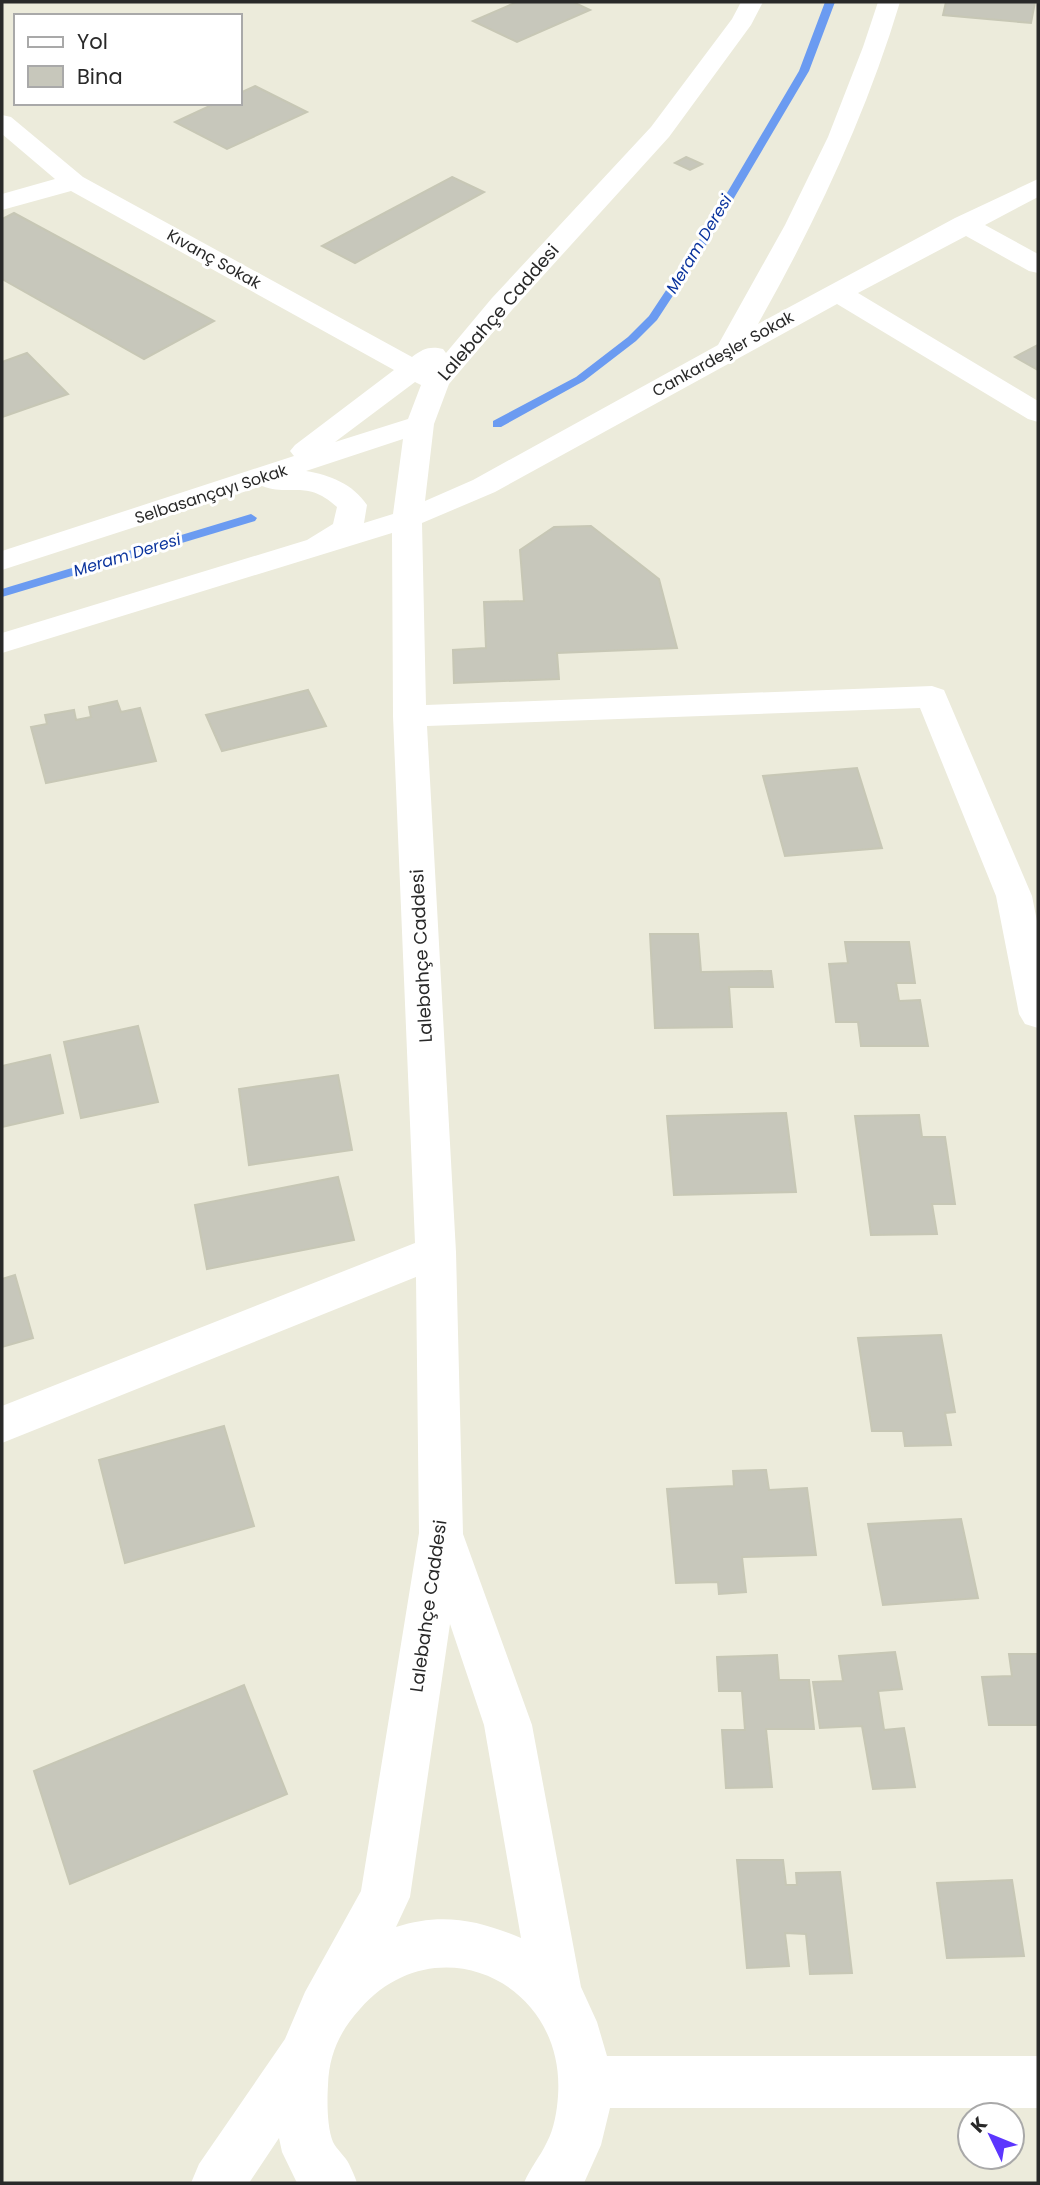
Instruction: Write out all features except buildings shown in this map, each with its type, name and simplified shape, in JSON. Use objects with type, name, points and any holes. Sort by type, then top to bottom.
[{"type":"street","name":"Lalebahçe Caddesi","points":[[218,2183],[314,2032],[385,1898],[441,1532],[436,1252],[410,716],[407,519],[426,375],[502,304],[660,132],[743,20],[752,2]]},
{"type":"street","points":[[729,350],[783,256],[873,61],[889,2]]},
{"type":"street","name":"Kıvanç Sokak","points":[[2,122],[74,181],[426,375]]},
{"type":"street","points":[[2,202],[74,181]]},
{"type":"street","name":"Cankardeşler Sokak","points":[[306,551],[407,519],[484,486],[729,350],[1038,187]]},
{"type":"street","points":[[964,224],[1038,265]]},
{"type":"street","points":[[837,292],[1038,413]]},
{"type":"street","points":[[250,482],[307,450],[426,375]]},
{"type":"street","name":"Selbasançayı Sokak","points":[[2,561],[420,425]]},
{"type":"street","points":[[2,643],[306,551],[347,529],[352,505],[335,489],[307,478],[250,482]]},
{"type":"street","points":[[410,716],[932,697],[1014,896],[1038,1014]]},
{"type":"street","points":[[2,1425],[436,1252]]},
{"type":"street","points":[[441,1532],[508,1725],[557,1997],[579,2038],[586,2082],[579,2134],[551,2183]]},
{"type":"street","points":[[330,2183],[309,2152],[299,2104],[314,2032],[355,1975],[394,1952],[439,1942],[483,1947],[503,1956],[523,1966],[557,1997]]},
{"type":"street","points":[[586,2082],[1038,2082]]},
{"type":"waterway","name":"Meram Deresi","points":[[497,424],[580,379],[632,339],[653,318],[703,242],[804,71],[830,2]]},
{"type":"waterway","name":"Meram Deresi","points":[[2,593],[251,518]]}]
